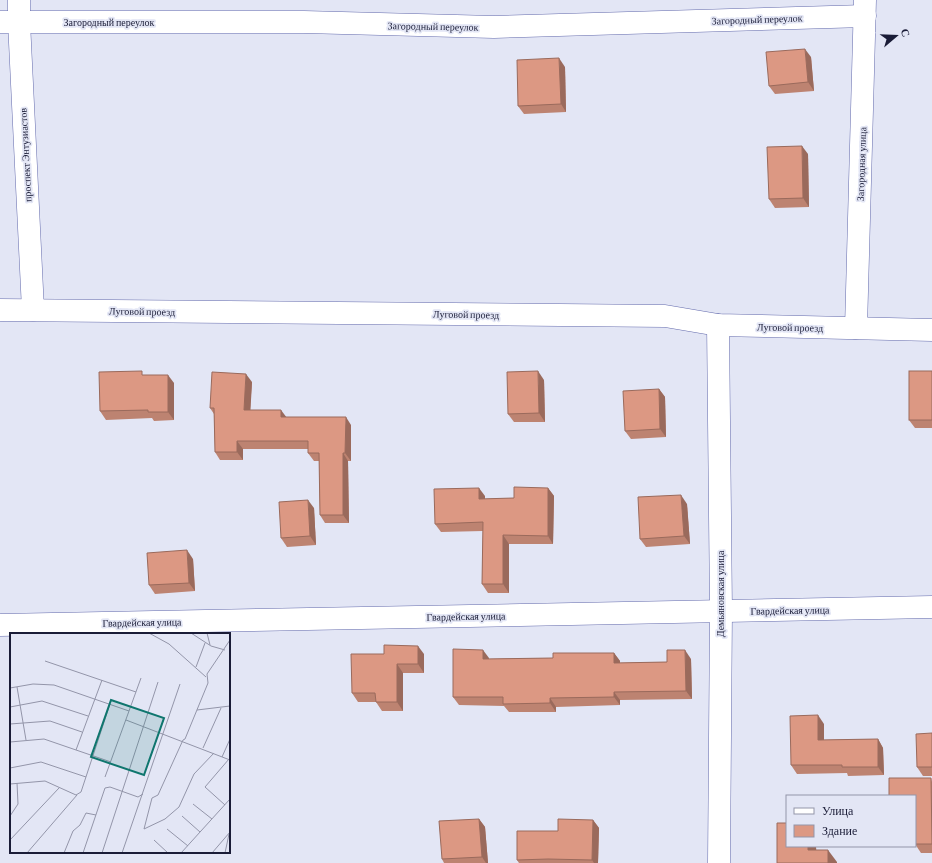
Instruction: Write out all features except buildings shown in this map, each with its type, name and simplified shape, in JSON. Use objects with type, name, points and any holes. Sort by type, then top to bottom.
[{"type":"street","name":"проспект Энтузиастов","points":[[19,0],[9,22],[33,310]]},
{"type":"street","name":"Загородный переулок","points":[[9,22],[304,22],[494,27],[866,8]]},
{"type":"street","name":"Загородная улица","points":[[856,328],[866,8]]},
{"type":"street","name":"Луговой проезд","points":[[0,310],[665,316],[718,325],[932,330]]},
{"type":"street","name":"Демьяновская улица","points":[[718,325],[720,611],[719,863]]},
{"type":"street","name":"Гвардейская улица","points":[[0,625],[932,607]]}]
